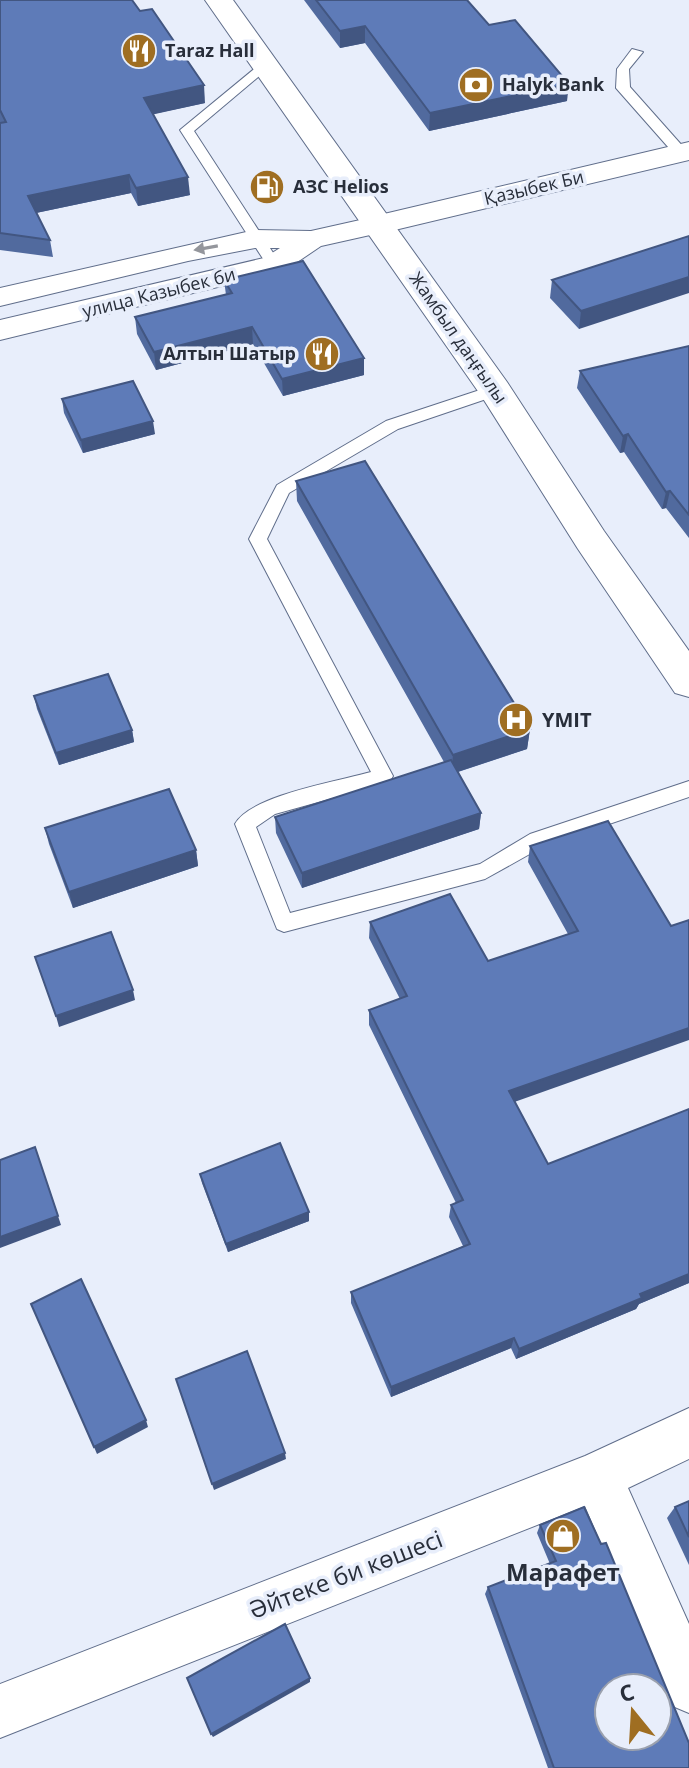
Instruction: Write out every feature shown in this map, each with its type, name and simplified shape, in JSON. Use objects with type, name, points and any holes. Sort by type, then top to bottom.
[{"type":"main road","name":"Жамбыл даңғылы","points":[[219,0],[495,390],[591,540],[689,682]]},
{"type":"main road","name":"Қазыбек Би","points":[[378,225],[685,152]]},
{"type":"street","name":"улица Казыбек би","points":[[0,297],[255,239],[311,240],[378,225]]},
{"type":"street","name":"улица Казыбек би","points":[[0,330],[274,265],[311,240]]},
{"type":"street","name":"Әйтеке би көшесі","points":[[0,1711],[597,1476],[689,1433]]},
{"type":"street","points":[[597,1476],[689,1686]]},
{"type":"lane","points":[[637,52],[623,69],[623,88],[685,152]]},
{"type":"lane","points":[[265,64],[187,130],[274,265]]},
{"type":"lane","points":[[495,390],[392,425],[283,489],[258,539],[383,776],[269,808],[245,824],[284,923],[485,871],[537,840],[689,789]]},
{"type":"building","points":[[0,0],[132,0],[140,11],[152,9],[204,85],[144,98],[188,177],[136,188],[129,175],[28,196],[50,240],[0,233],[0,123],[6,122],[0,110]]},
{"type":"building","points":[[316,0],[467,0],[489,25],[515,20],[569,84],[430,113],[365,26],[340,31]]},
{"type":"building","points":[[689,236],[689,277],[581,311],[552,280]]},
{"type":"building","points":[[303,261],[364,358],[282,379],[252,327],[154,352],[135,317],[232,293],[224,280]]},
{"type":"building","points":[[689,346],[689,515],[670,491],[666,492],[628,434],[623,436],[580,371]]},
{"type":"building","points":[[133,381],[153,421],[81,440],[62,399]]},
{"type":"building","points":[[365,461],[530,729],[453,755],[296,481]]},
{"type":"building","points":[[108,674],[132,730],[56,753],[34,696]]},
{"type":"building","points":[[451,760],[481,813],[302,873],[275,817]]},
{"type":"building","points":[[169,789],[196,850],[69,892],[45,828]]},
{"type":"building","points":[[608,821],[671,926],[689,920],[689,1028],[509,1091],[548,1164],[689,1109],[689,1274],[640,1294],[642,1298],[519,1349],[514,1338],[391,1387],[351,1292],[470,1244],[451,1205],[463,1200],[369,1010],[407,996],[370,922],[450,894],[488,961],[578,931],[530,846]]},
{"type":"building","points":[[111,932],[133,990],[56,1016],[35,957]]},
{"type":"building","points":[[280,1143],[309,1212],[226,1244],[200,1174]]},
{"type":"building","points":[[35,1147],[58,1216],[0,1237],[0,1160]]},
{"type":"building","points":[[81,1279],[146,1420],[94,1447],[31,1304]]},
{"type":"building","points":[[247,1351],[285,1453],[212,1484],[176,1379]]},
{"type":"building","points":[[689,1501],[689,1537],[675,1507]]},
{"type":"building","points":[[584,1507],[601,1544],[606,1543],[660,1672],[593,1672],[593,1752],[673,1752],[673,1704],[689,1743],[689,1768],[554,1768],[488,1587],[556,1561],[540,1525]]},
{"type":"building","points":[[285,1624],[310,1678],[211,1734],[187,1678]]},
{"type":"place","name":"Taraz Hall","points":[[139,51]]},
{"type":"place","name":"Halyk Bank","points":[[476,85]]},
{"type":"place","name":"АЗС Helios","points":[[267,187]]},
{"type":"place","name":"Алтын Шатыр","points":[[322,354]]},
{"type":"place","name":"YMIT","points":[[516,720]]},
{"type":"place","name":"Марафет","points":[[563,1536]]}]
